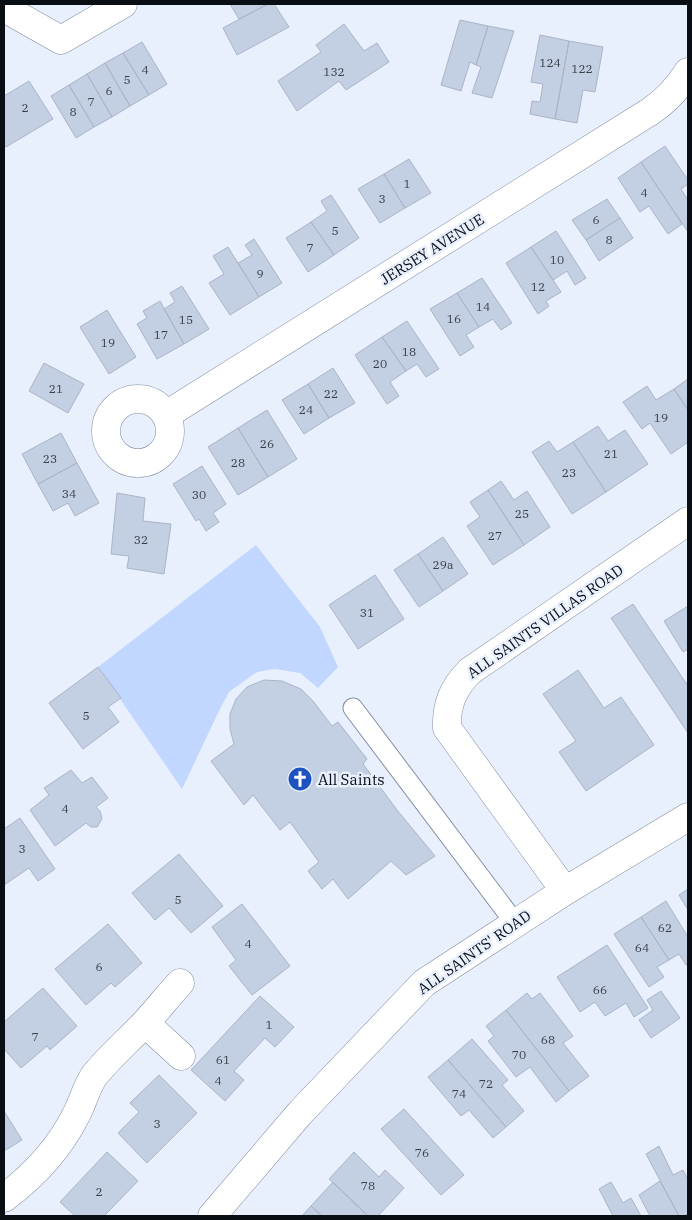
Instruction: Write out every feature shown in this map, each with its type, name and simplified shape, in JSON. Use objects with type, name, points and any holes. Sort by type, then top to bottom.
[{"type":"street","points":[[4,8],[62,40],[123,4]]},
{"type":"street","name":"JERSEY AVENUE","points":[[166,415],[651,111],[667,100],[680,86],[688,72]]},
{"type":"street","name":"ALL SAINTS VILLAS ROAD","points":[[564,891],[448,728],[449,703],[454,691],[470,671],[688,522]]},
{"type":"street","name":"ALL SAINTS' ROAD","points":[[212,1216],[300,1113],[424,983],[564,891],[688,817]]},
{"type":"street","points":[[4,1198],[21,1185],[55,1150],[68,1130],[93,1078],[180,983]]},
{"type":"street","points":[[145,1023],[181,1056]]},
{"type":"lane","points":[[353,708],[515,923]]},
{"type":"shaded area","points":[[256,545],[320,627],[338,667],[318,688],[300,673],[275,669],[257,672],[229,692],[182,789],[98,667]]},
{"type":"building","points":[[230,4],[268,4],[239,19]]},
{"type":"building","points":[[268,4],[274,4],[289,27],[237,55],[223,28]]},
{"type":"building","points":[[460,20],[488,26],[476,65],[470,62],[461,91],[441,85]]},
{"type":"building","points":[[344,24],[364,51],[377,43],[389,62],[346,90],[339,81],[297,111],[278,81],[321,52],[316,45]]},
{"type":"building","points":[[488,26],[514,31],[492,98],[472,93],[481,67],[476,65]]},
{"type":"building","points":[[540,35],[569,41],[555,119],[530,114],[532,101],[540,102],[543,84],[531,82]]},
{"type":"building","points":[[569,41],[603,47],[595,92],[583,90],[577,123],[555,119]]},
{"type":"building","points":[[142,42],[167,84],[149,95],[123,53]]},
{"type":"building","points":[[123,53],[149,95],[130,106],[105,63]]},
{"type":"building","points":[[105,63],[130,106],[112,117],[87,74]]},
{"type":"building","points":[[87,74],[112,117],[94,127],[69,85]]},
{"type":"building","points":[[29,81],[53,119],[6,147],[4,144],[4,96]]},
{"type":"building","points":[[69,85],[94,127],[76,138],[51,96]]},
{"type":"building","points":[[665,146],[688,180],[688,184],[681,189],[688,200],[688,232],[641,162]]},
{"type":"building","points":[[409,159],[431,193],[405,208],[384,174]]},
{"type":"building","points":[[641,162],[682,224],[668,234],[649,206],[640,212],[618,178]]},
{"type":"building","points":[[384,174],[405,208],[380,223],[358,189]]},
{"type":"building","points":[[331,195],[359,238],[334,255],[311,222],[327,211],[321,201]]},
{"type":"building","points":[[607,199],[620,218],[586,240],[572,220]]},
{"type":"building","points":[[620,218],[633,238],[599,261],[586,240]]},
{"type":"building","points":[[311,222],[334,255],[308,272],[286,238]]},
{"type":"building","points":[[556,231],[586,278],[575,285],[567,271],[553,280],[531,247]]},
{"type":"building","points":[[254,239],[282,283],[259,297],[238,263],[252,255],[245,245]]},
{"type":"building","points":[[228,247],[259,297],[230,315],[209,283],[224,274],[213,256]]},
{"type":"building","points":[[531,247],[561,292],[546,301],[549,306],[538,314],[506,263]]},
{"type":"building","points":[[482,278],[512,323],[501,330],[493,319],[479,327],[457,293]]},
{"type":"building","points":[[182,286],[209,329],[184,344],[164,309],[175,302],[170,293]]},
{"type":"building","points":[[457,293],[479,327],[466,335],[474,347],[460,356],[430,309]]},
{"type":"building","points":[[160,301],[184,344],[157,359],[137,324],[147,318],[143,311]]},
{"type":"building","points":[[107,310],[136,357],[109,374],[80,327]]},
{"type":"building","points":[[407,321],[439,369],[426,377],[417,364],[406,371],[382,337]]},
{"type":"building","points":[[382,337],[406,371],[390,382],[399,396],[387,404],[355,355]]},
{"type":"building","points":[[44,363],[84,384],[68,413],[29,391]]},
{"type":"building","points":[[333,368],[355,403],[329,418],[308,384]]},
{"type":"building","points":[[688,379],[688,410],[674,389]]},
{"type":"building","points":[[308,384],[329,418],[304,434],[282,400]]},
{"type":"building","points":[[647,386],[656,400],[674,389],[688,410],[688,442],[671,454],[650,423],[642,429],[623,402]]},
{"type":"building","points":[[267,410],[297,459],[268,477],[238,428]]},
{"type":"building","points":[[598,426],[608,441],[625,430],[648,464],[606,492],[573,442]]},
{"type":"building","points":[[238,428],[268,477],[238,495],[208,447]]},
{"type":"building","points":[[61,433],[77,463],[38,484],[22,454]]},
{"type":"building","points":[[549,441],[557,452],[573,442],[606,492],[572,514],[532,452]]},
{"type":"building","points":[[77,463],[99,503],[75,516],[68,503],[53,511],[38,484]]},
{"type":"building","points":[[202,466],[226,504],[213,513],[219,522],[206,531],[199,519],[196,521],[173,484]]},
{"type":"building","points":[[501,481],[514,500],[527,491],[550,527],[524,545],[488,490]]},
{"type":"building","points":[[488,490],[524,545],[493,565],[467,526],[480,517],[470,502]]},
{"type":"building","points":[[117,493],[145,498],[143,521],[171,524],[164,574],[127,568],[129,556],[111,554]]},
{"type":"building","points":[[443,537],[468,574],[443,591],[418,554]]},
{"type":"building","points":[[418,554],[443,591],[419,607],[394,570]]},
{"type":"building","points":[[375,575],[404,619],[358,649],[329,605]]},
{"type":"building","points":[[633,604],[688,686],[688,733],[611,618]]},
{"type":"building","points":[[688,606],[688,649],[683,652],[664,621]]},
{"type":"building","points":[[98,667],[121,698],[108,707],[119,722],[83,749],[49,703]]},
{"type":"building","points":[[578,670],[604,708],[621,697],[654,745],[586,791],[559,752],[576,741],[543,694]]},
{"type":"building","name":"All Saints","points":[[264,680],[282,681],[301,689],[332,726],[338,722],[367,759],[363,764],[397,810],[435,856],[406,875],[391,861],[348,899],[333,879],[322,889],[308,871],[319,862],[290,822],[280,830],[253,795],[244,805],[211,761],[234,744],[230,729],[230,714],[236,699],[247,687]]},
{"type":"building","points":[[71,770],[82,783],[92,777],[108,798],[96,807],[100,811],[102,819],[97,827],[91,827],[86,823],[55,846],[30,810],[49,795],[44,788]]},
{"type":"building","points":[[20,818],[55,869],[38,881],[29,868],[4,885],[4,829]]},
{"type":"building","points":[[179,854],[223,906],[191,933],[169,908],[155,920],[132,893]]},
{"type":"building","points":[[688,889],[688,910],[679,895]]},
{"type":"building","points":[[666,901],[688,937],[688,964],[686,965],[679,954],[669,960],[641,917]]},
{"type":"building","points":[[242,904],[290,966],[252,995],[229,966],[236,960],[212,927]]},
{"type":"building","points":[[641,917],[669,960],[657,967],[664,977],[649,987],[614,934]]},
{"type":"building","points":[[108,924],[142,963],[115,987],[111,983],[86,1005],[55,969]]},
{"type":"building","points":[[607,945],[648,1008],[634,1017],[626,1003],[605,1016],[595,1002],[580,1012],[557,977]]},
{"type":"building","points":[[43,988],[77,1026],[50,1050],[47,1046],[21,1068],[4,1049],[4,1022]]},
{"type":"building","points":[[661,991],[680,1018],[651,1038],[639,1020],[653,1010],[647,1000]]},
{"type":"building","points":[[527,993],[532,999],[540,993],[573,1036],[563,1043],[589,1076],[569,1091],[506,1010]]},
{"type":"building","points":[[260,996],[294,1027],[275,1047],[265,1038],[234,1071],[244,1080],[225,1101],[191,1070]]},
{"type":"building","points":[[506,1010],[569,1091],[556,1102],[530,1067],[516,1077],[488,1041],[494,1036],[486,1026]]},
{"type":"building","points":[[472,1039],[508,1080],[502,1085],[524,1111],[506,1127],[448,1060]]},
{"type":"building","points":[[448,1060],[506,1127],[493,1138],[469,1110],[461,1116],[428,1077]]},
{"type":"building","points":[[159,1075],[197,1113],[147,1163],[118,1133],[139,1112],[130,1103]]},
{"type":"building","points":[[404,1109],[464,1175],[441,1195],[381,1129]]},
{"type":"building","points":[[4,1111],[22,1140],[4,1151]]},
{"type":"building","points":[[659,1146],[673,1175],[683,1170],[688,1180],[688,1214],[683,1216],[679,1216],[646,1154]]},
{"type":"building","points":[[107,1152],[138,1181],[104,1216],[75,1216],[60,1202]]},
{"type":"building","points":[[354,1152],[379,1177],[385,1170],[404,1188],[378,1216],[368,1216],[329,1179]]},
{"type":"building","points":[[660,1181],[679,1216],[650,1216],[639,1195]]},
{"type":"building","points":[[333,1182],[368,1216],[322,1216],[311,1206]]},
{"type":"building","points":[[611,1182],[623,1203],[631,1198],[641,1216],[613,1216],[599,1189]]},
{"type":"building","points":[[311,1206],[322,1216],[302,1216]]},
{"type":"place","name":"All Saints","points":[[300,779]]}]
